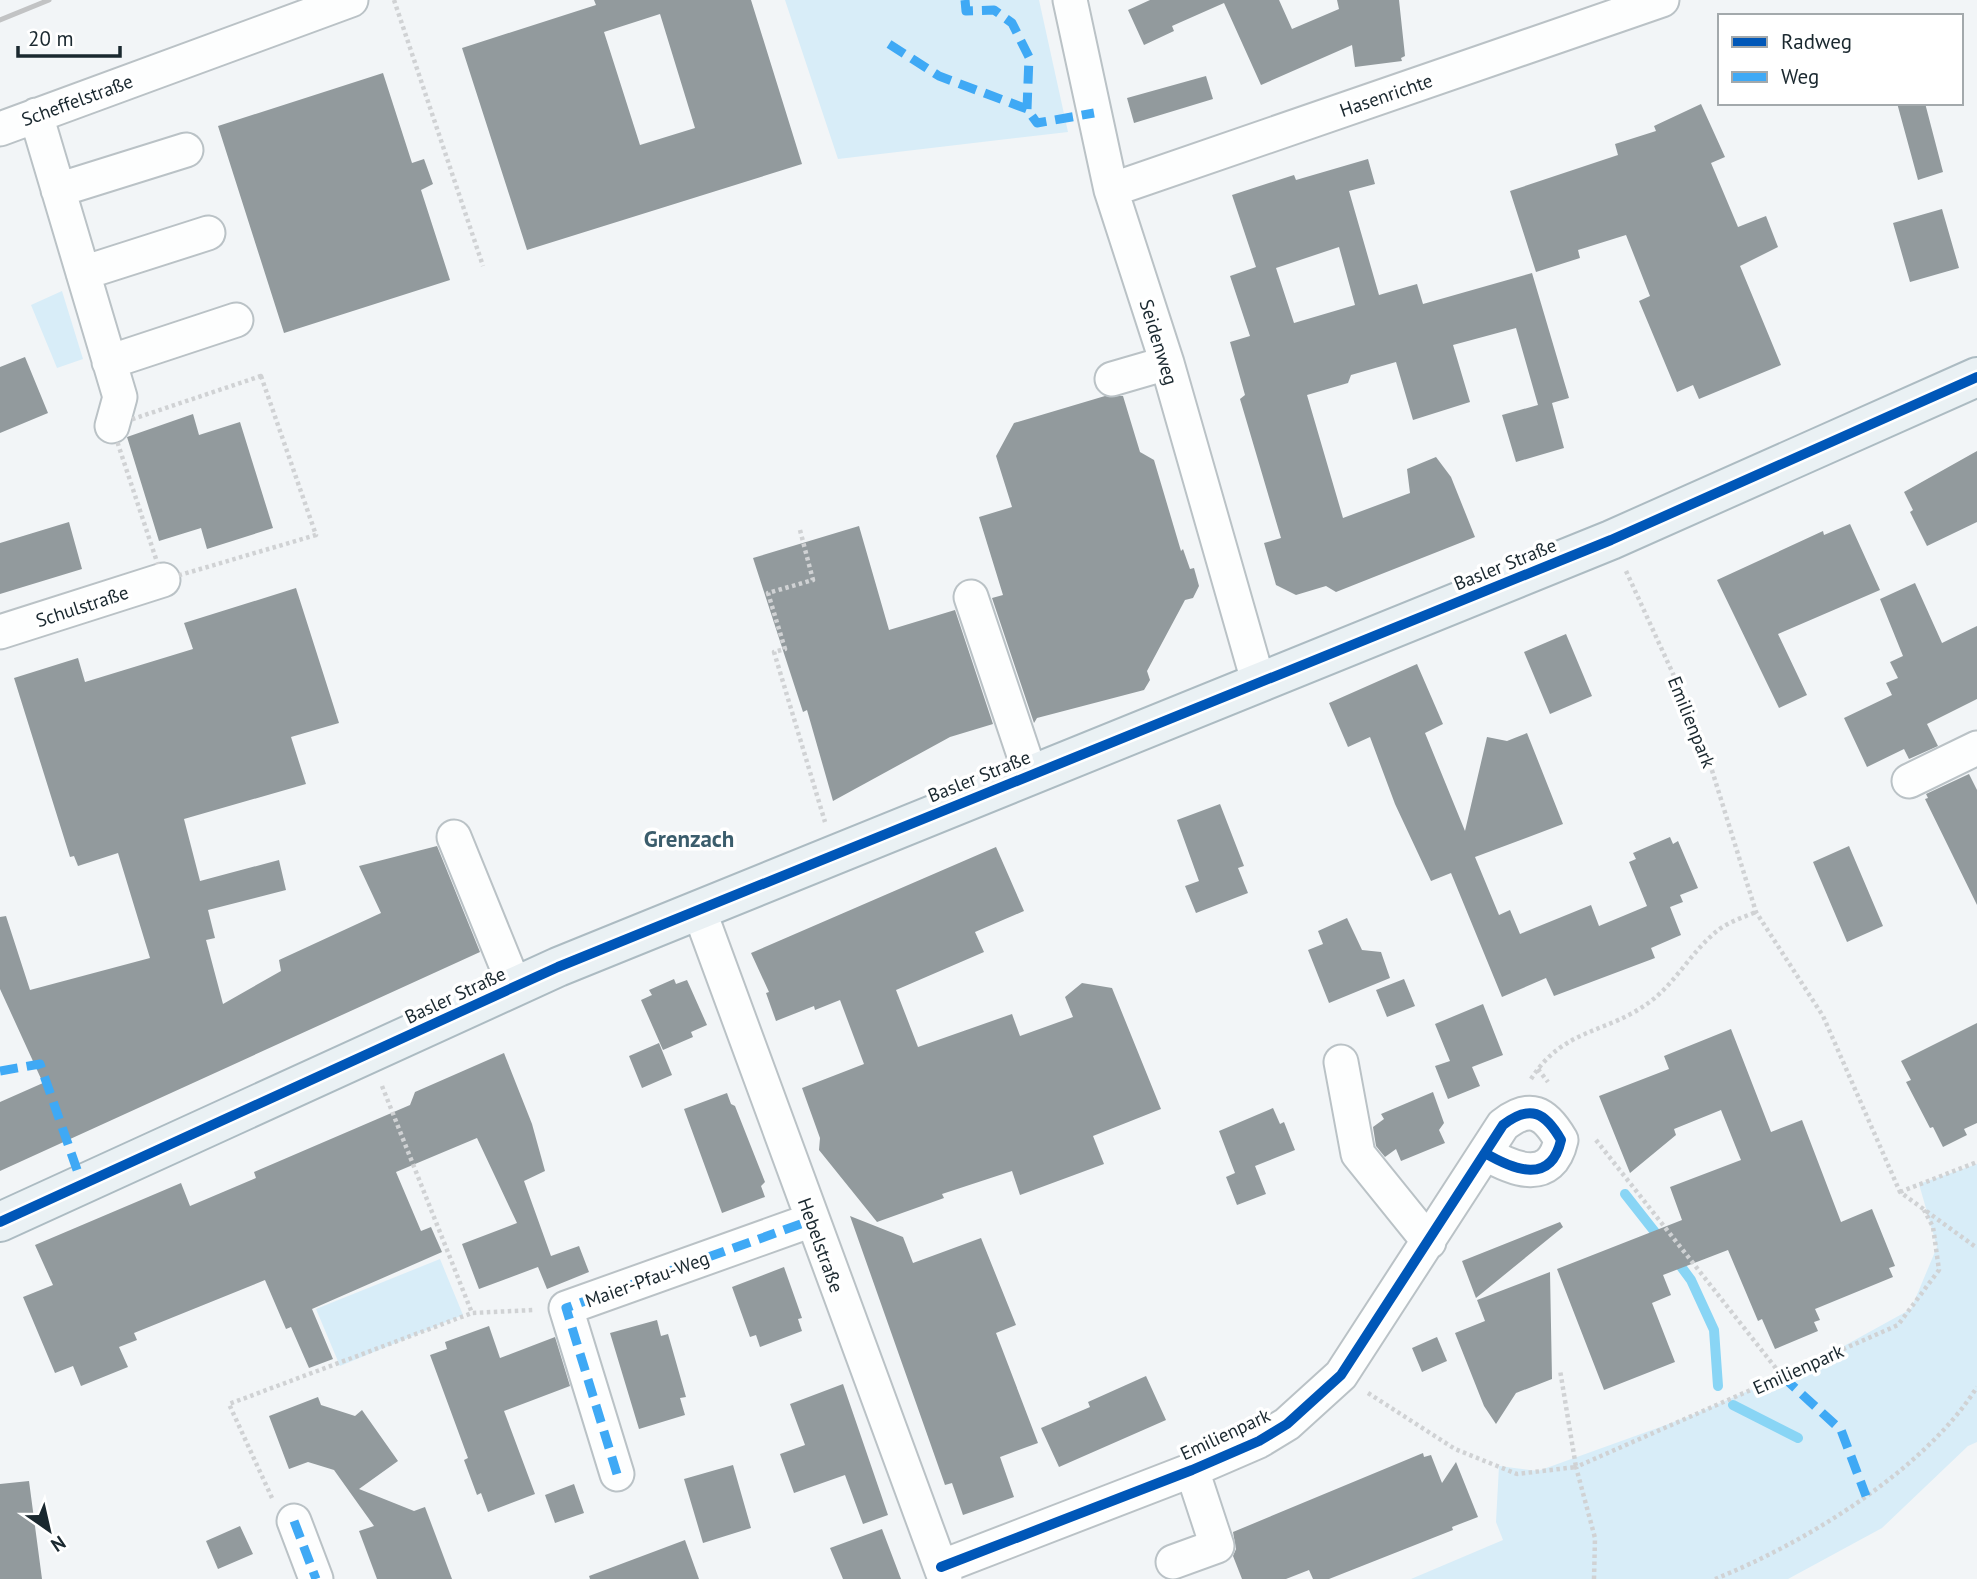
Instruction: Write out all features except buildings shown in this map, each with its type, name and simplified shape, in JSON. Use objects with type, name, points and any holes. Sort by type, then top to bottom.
[{"type":"main road","name":"Basler Straße","points":[[0,1222],[515,987],[1030,773],[1611,540],[1977,377]]},
{"type":"street","name":"Scheffelstraße","points":[[0,129],[351,0]]},
{"type":"street","name":"Seidenweg","points":[[1070,0],[1111,190],[1167,363],[1258,681]]},
{"type":"street","name":"Hasenrichte","points":[[1111,190],[1661,0]]},
{"type":"street","points":[[36,115],[120,397],[112,426]]},
{"type":"street","points":[[58,190],[186,150]]},
{"type":"street","points":[[83,274],[208,233]]},
{"type":"street","points":[[110,362],[236,320]]},
{"type":"street","points":[[1112,379],[1167,363]]},
{"type":"street","name":"Schulstraße","points":[[0,632],[163,580]]},
{"type":"street","points":[[971,597],[1030,773]]},
{"type":"street","points":[[1909,781],[1977,748]]},
{"type":"street","points":[[454,837],[515,987]]},
{"type":"street","name":"Hebelstraße","points":[[699,910],[943,1573]]},
{"type":"street","points":[[1341,1062],[1358,1154],[1429,1242]]},
{"type":"street","points":[[1485,1153],[1504,1164],[1529,1171],[1546,1166],[1558,1153],[1561,1140],[1545,1118],[1531,1112],[1518,1113],[1503,1125]]},
{"type":"street","name":"Emilienpark","points":[[943,1573],[1259,1441],[1287,1424],[1341,1375],[1503,1125]]},
{"type":"street","name":"Maier-Pfau-Weg","points":[[617,1474],[566,1308],[811,1220]]},
{"type":"street","points":[[1173,1562],[1217,1546],[1192,1470]]},
{"type":"street","points":[[294,1521],[316,1579]]},
{"type":"path","points":[[394,0],[483,266]]},
{"type":"path","points":[[261,376],[316,536],[163,580],[112,426],[261,376]]},
{"type":"path","points":[[800,530],[813,580],[768,593],[785,649],[774,652],[835,854]]},
{"type":"path","points":[[1503,1125],[1538,1069],[1567,1041],[1634,1012],[1652,1000],[1718,930],[1756,912]]},
{"type":"path","points":[[370,1055],[472,1313]]},
{"type":"path","points":[[1538,1069],[1555,1090]]},
{"type":"path","points":[[1590,1133],[1782,1376]]},
{"type":"path","points":[[1900,1192],[1977,1162]]},
{"type":"path","points":[[1900,1192],[1977,1248]]},
{"type":"path","points":[[294,1521],[274,1502],[229,1404],[472,1313],[566,1308]]},
{"type":"path","points":[[1560,1370],[1577,1467],[1595,1538],[1594,1579]]},
{"type":"path","points":[[1715,1579],[1760,1561],[1866,1496],[1916,1456],[1968,1402],[1977,1387]]},
{"type":"shaded area","points":[[785,0],[1039,0],[1068,132],[838,159]]},
{"type":"shaded area","points":[[62,291],[83,359],[57,368],[31,305]]},
{"type":"shaded area","points":[[1977,1164],[1977,1442],[1968,1446],[1882,1528],[1788,1579],[1411,1579],[1503,1540],[1496,1522],[1499,1466],[1538,1471],[1688,1417],[1815,1362],[1911,1309],[1937,1247],[1919,1184]]},
{"type":"shaded area","points":[[440,1259],[463,1315],[340,1366],[316,1309]]},
{"type":"waterway","points":[[1625,1194],[1662,1241]]},
{"type":"waterway","points":[[1674,1257],[1691,1280],[1714,1330],[1718,1386]]},
{"type":"waterway","points":[[1733,1405],[1798,1438]]},
{"type":"railway","points":[[0,20],[49,0]]},
{"type":"marked path","points":[[965,0],[966,11],[994,10],[1012,23],[1029,57],[1027,109]]},
{"type":"marked path","points":[[889,44],[939,76],[1027,109],[1037,123],[1094,113]]},
{"type":"marked path","points":[[0,1071],[40,1064],[83,1187]]},
{"type":"marked path","points":[[617,1474],[566,1308],[812,1220]]},
{"type":"marked path","points":[[1782,1376],[1841,1430],[1866,1496]]},
{"type":"marked path","points":[[294,1521],[316,1579]]},
{"type":"cycle path","points":[[0,1222],[558,967],[1611,540],[1977,377]]},
{"type":"cycle path","points":[[941,1567],[1192,1470],[1259,1441],[1287,1424],[1341,1375],[1503,1125],[1521,1115],[1536,1114],[1549,1123],[1561,1140],[1549,1163],[1530,1170],[1508,1164],[1485,1153]]},
{"type":"district","name":"Grenzach","points":[[689,838]]}]
